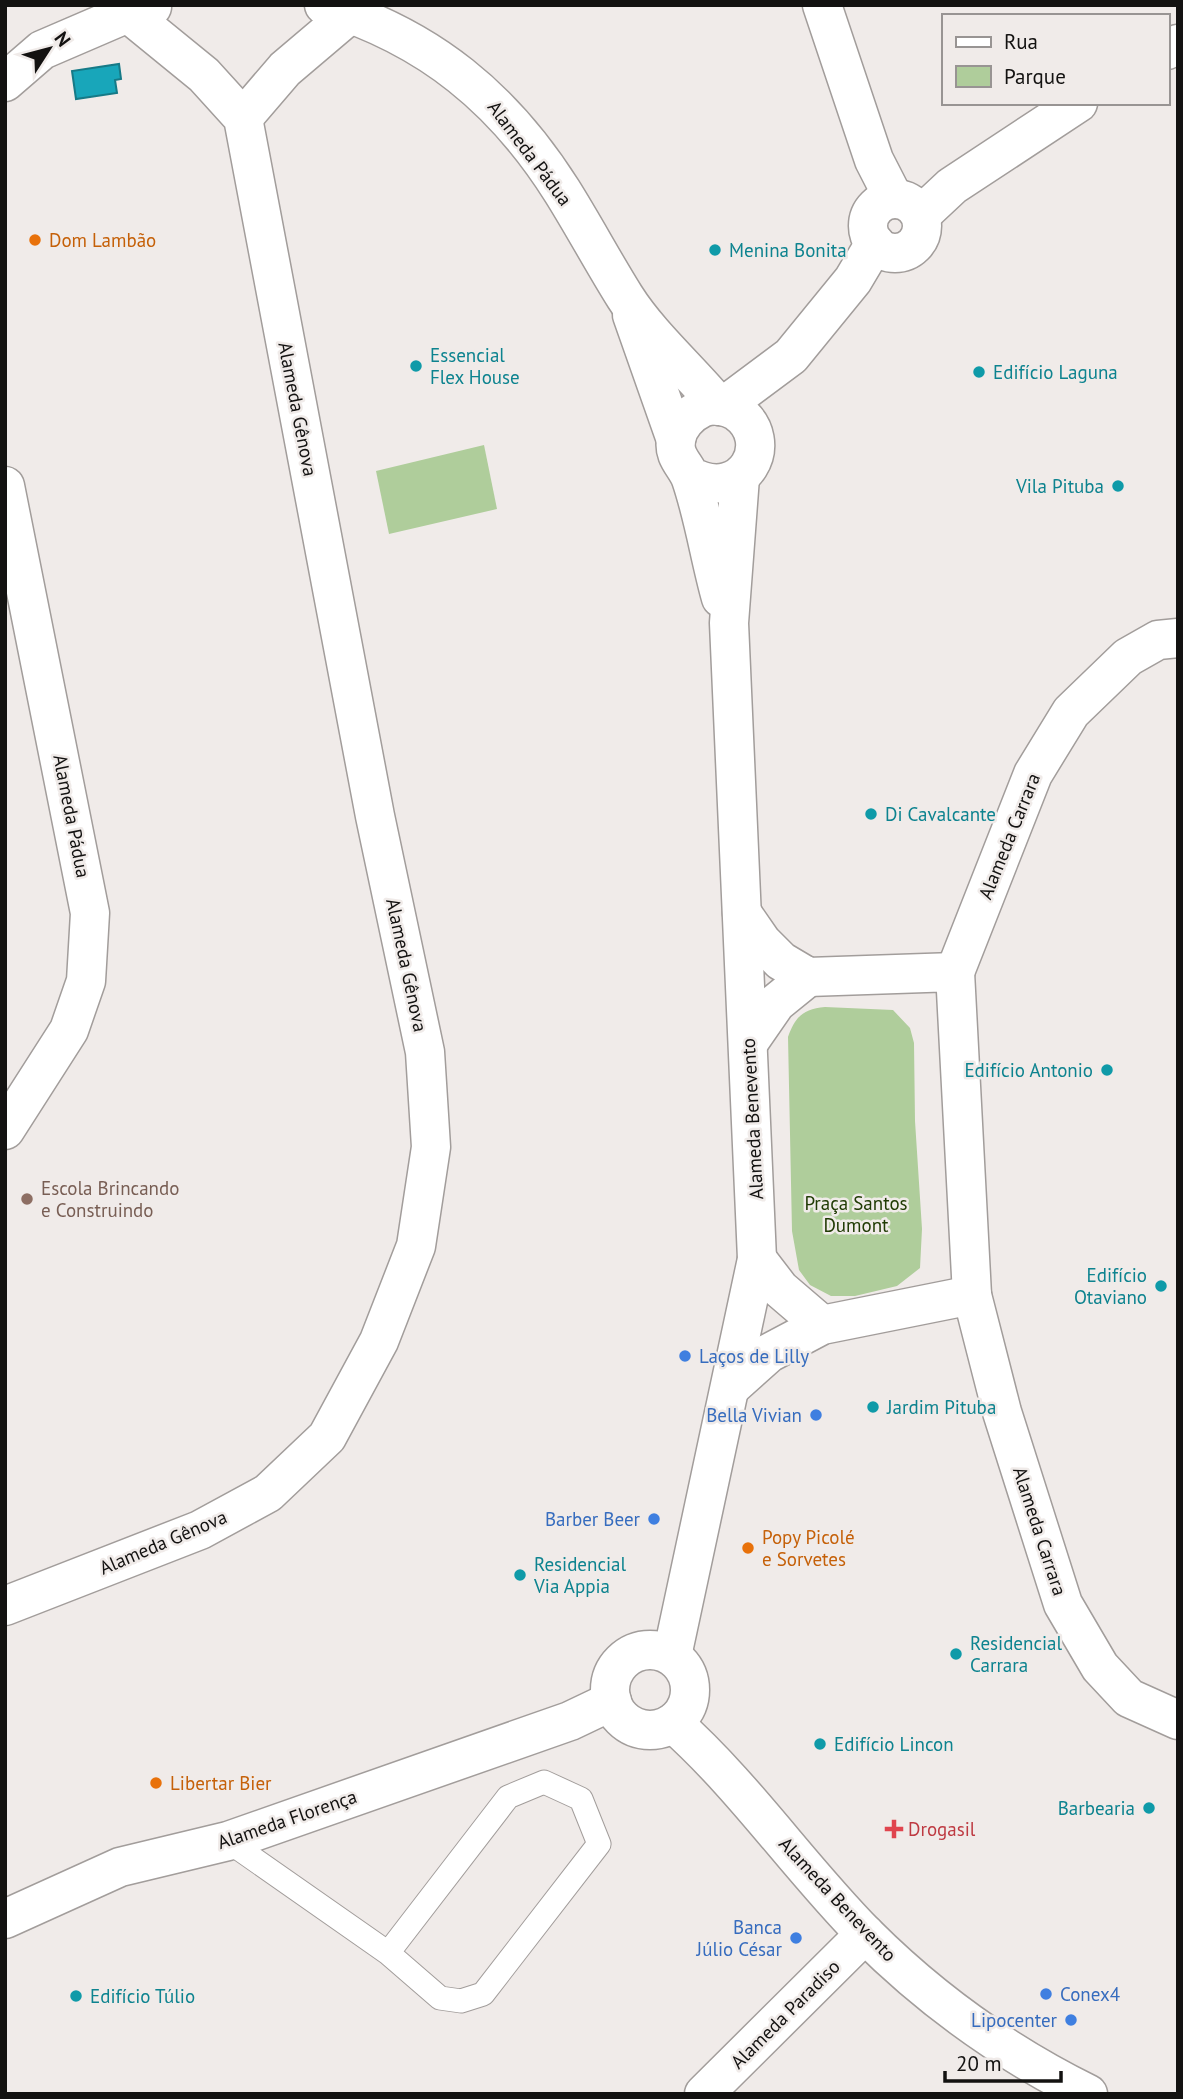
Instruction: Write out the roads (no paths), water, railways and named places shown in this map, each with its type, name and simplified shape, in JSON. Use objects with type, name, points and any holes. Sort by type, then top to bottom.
[{"type":"street","points":[[822,5],[874,160],[901,205],[953,186],[1075,105]]},
{"type":"street","points":[[5,82],[42,50],[143,9],[243,118],[337,9]]},
{"type":"street","name":"Alameda Pádua","points":[[337,9],[445,62],[502,111],[561,189],[626,299],[676,440]]},
{"type":"street","name":"Alameda Gênova","points":[[5,1606],[201,1530],[268,1493],[327,1437],[379,1341],[418,1233],[432,1147],[425,1052],[375,817],[243,118]]},
{"type":"street","name":"Alameda Benevento","points":[[666,1653],[680,1607],[732,1387],[757,1259],[729,623],[747,466],[791,356],[881,248],[902,252],[915,245],[922,230],[901,205]]},
{"type":"street","name":"Alameda Pádua","points":[[626,299],[722,406]]},
{"type":"street","name":"Alameda Benevento","points":[[722,406],[791,356]]},
{"type":"street","points":[[722,406],[745,419],[755,443],[747,466],[715,485],[690,476],[676,453],[676,440],[681,425],[691,414],[704,407],[722,406]]},
{"type":"street","name":"Alameda Benevento","points":[[690,476],[729,623]]},
{"type":"street","name":"Alameda Pádua","points":[[5,486],[90,913],[86,981],[69,1030],[5,1130]]},
{"type":"street","name":"Alameda Carrara","points":[[1178,638],[1158,640],[1128,657],[1071,712],[1033,774],[956,972],[972,1295],[1002,1412],[1063,1604],[1100,1667],[1129,1698],[1178,1720]]},
{"type":"street","points":[[742,913],[761,942],[781,961],[808,977],[956,972]]},
{"type":"street","points":[[749,1042],[776,1003],[808,977]]},
{"type":"street","points":[[757,1259],[780,1289],[822,1325]]},
{"type":"street","points":[[732,1387],[769,1353],[822,1325],[972,1295]]},
{"type":"street","points":[[666,1653],[688,1676],[691,1689],[678,1718],[662,1728],[637,1728],[615,1707],[613,1674],[621,1661],[632,1654],[666,1653]]},
{"type":"street","name":"Alameda Florença","points":[[5,1919],[120,1867],[228,1841],[615,1707]]},
{"type":"street","name":"Alameda Benevento","points":[[678,1718],[865,1934],[952,2012],[1030,2065],[1088,2094]]},
{"type":"street","name":"Alameda Paradiso","points":[[704,2094],[865,1934]]},
{"type":"lane","points":[[228,1841],[388,1953],[440,1998],[461,2001],[483,1994],[599,1844],[581,1799],[544,1782],[508,1797],[388,1953]]},
{"type":"water","points":[[119,64],[121,79],[115,80],[117,93],[76,99],[72,71]]},
{"type":"place","name":"Dom Lambão","points":[[35,240]]},
{"type":"place","name":"Menina Bonita","points":[[715,250]]},
{"type":"place","name":"Essencial Flex House","points":[[416,366]]},
{"type":"place","name":"Edifício Laguna","points":[[979,372]]},
{"type":"place","name":"Vila Pituba","points":[[1118,486]]},
{"type":"place","name":"Di Cavalcante","points":[[871,814]]},
{"type":"place","name":"Edifício Antonio","points":[[1107,1070]]},
{"type":"place","name":"Escola Brincando e Construindo","points":[[27,1199]]},
{"type":"place","name":"Edifício Otaviano","points":[[1161,1286]]},
{"type":"place","name":"Laços de Lilly","points":[[685,1356]]},
{"type":"place","name":"Jardim Pituba","points":[[873,1407]]},
{"type":"place","name":"Bella Vivian","points":[[816,1415]]},
{"type":"place","name":"Barber Beer","points":[[654,1519]]},
{"type":"place","name":"Popy Picolé e Sorvetes","points":[[748,1548]]},
{"type":"place","name":"Residencial Via Appia","points":[[520,1575]]},
{"type":"place","name":"Residencial Carrara","points":[[956,1654]]},
{"type":"place","name":"Edifício Lincon","points":[[820,1744]]},
{"type":"place","name":"Libertar Bier","points":[[156,1783]]},
{"type":"place","name":"Barbearia","points":[[1149,1808]]},
{"type":"place","name":"Drogasil","points":[[894,1829]]},
{"type":"place","name":"Banca Júlio César","points":[[796,1938]]},
{"type":"place","name":"Conex4","points":[[1046,1994]]},
{"type":"place","name":"Edifício Túlio","points":[[76,1996]]},
{"type":"place","name":"Lipocenter","points":[[1071,2020]]},
{"type":"park label","name":"Praça Santos Dumont","points":[[856,1214]]}]
